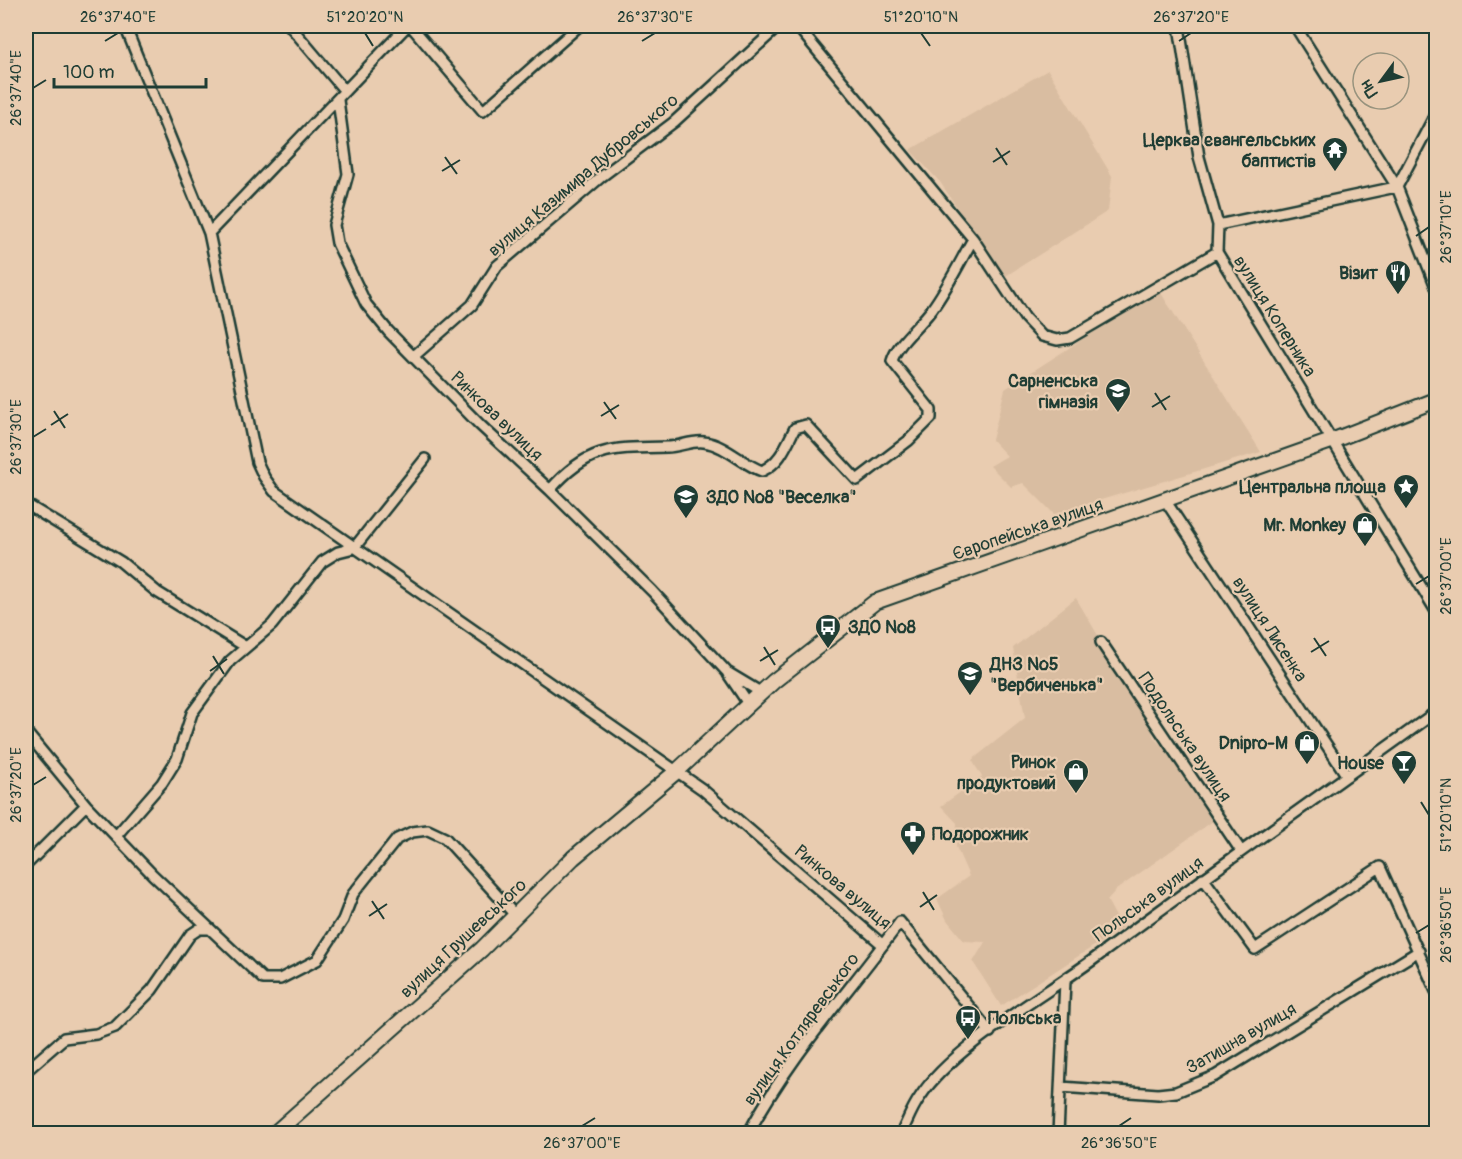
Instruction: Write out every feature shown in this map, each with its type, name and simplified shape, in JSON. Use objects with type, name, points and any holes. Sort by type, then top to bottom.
[{"type":"main road","name":"Європейська вулиця","points":[[677,771],[824,640],[875,602],[1334,441],[1437,400]]},
{"type":"main road","name":"вулиця Грушевського","points":[[274,1134],[482,949],[573,858],[677,771]]},
{"type":"street","name":"Ринкова вулиця","points":[[125,26],[208,233],[252,442],[264,477],[274,490],[702,789],[883,945],[900,921],[990,1032]]},
{"type":"street","points":[[290,26],[345,91]]},
{"type":"street","points":[[208,233],[409,26],[483,111],[579,26]]},
{"type":"street","name":"вулиця Казимира Дубровського","points":[[414,356],[472,305],[497,266],[601,177],[674,122],[779,26]]},
{"type":"street","points":[[797,26],[973,239],[1024,318],[1042,336],[1057,340],[1070,338],[1217,252]]},
{"type":"street","name":"вулиця Коперника","points":[[1179,26],[1199,157],[1218,225],[1217,252],[1437,611]]},
{"type":"street","points":[[1294,26],[1396,187],[1437,287]]},
{"type":"street","name":"Ринкова вулиця","points":[[338,100],[348,174],[334,225],[337,243],[366,304],[480,426],[550,490],[727,672],[762,693]]},
{"type":"street","points":[[1218,225],[1396,187],[1437,113]]},
{"type":"street","points":[[550,490],[562,476],[583,461],[608,450],[633,446],[669,447],[704,442],[762,471],[773,466],[782,456],[795,428],[806,425],[857,480],[932,418],[931,410],[892,361],[895,351],[916,331],[934,307],[973,239]]},
{"type":"street","points":[[116,836],[162,783],[177,759],[192,713],[230,661],[272,625],[322,562],[338,552],[354,548],[425,459]]},
{"type":"street","name":"вулиця Лисенка","points":[[1165,500],[1347,776]]},
{"type":"street","points":[[26,504],[121,562],[157,592],[246,647]]},
{"type":"street","name":"Подольська вулиця","points":[[1101,642],[1241,851]]},
{"type":"street","points":[[727,672],[749,705]]},
{"type":"street","name":"Польська вулиця","points":[[901,1134],[920,1096],[947,1066],[990,1032],[1065,981],[1203,878],[1437,712]]},
{"type":"street","points":[[26,732],[86,805],[208,929],[263,979],[280,980],[317,960],[343,920],[352,894],[397,838],[412,832],[428,830],[445,838],[515,915]]},
{"type":"street","points":[[26,866],[86,805]]},
{"type":"street","points":[[1203,878],[1255,949],[1380,867],[1437,991]]},
{"type":"street","points":[[26,1071],[64,1038],[96,1034],[115,1027],[152,990],[190,935],[200,929],[208,929]]},
{"type":"street","name":"вулиця Котляревського","points":[[748,1134],[766,1101],[821,1022],[883,945]]},
{"type":"street","name":"Затишна вулиця","points":[[1061,1087],[1158,1094],[1194,1086],[1215,1076],[1419,951]]},
{"type":"street","points":[[1058,1134],[1065,981]]},
{"type":"shaded area","points":[[1048,70],[1112,176],[1108,211],[1004,277],[940,182],[910,150]]},
{"type":"shaded area","name":"Сарненська гімназія","points":[[1159,290],[1261,452],[1054,514],[1023,483],[1011,487],[990,466],[1007,456],[992,440],[1005,389]]},
{"type":"shaded area","name":"Ринок продуктовий","points":[[1076,598],[1110,656],[1145,707],[1154,738],[1167,751],[1213,821],[1116,890],[1107,900],[1122,928],[1001,1006],[973,962],[985,942],[964,941],[947,920],[937,899],[969,876],[956,847],[957,823],[941,806],[982,777],[972,760],[1025,718],[1013,648]]},
{"type":"place","name":"Церква євангельських баптистів","points":[[1335,173]]},
{"type":"place","name":"Візит","points":[[1398,296]]},
{"type":"place","name":"Сарненська гімназія","points":[[1118,414]]},
{"type":"place","name":"Центральна площа","points":[[1406,510]]},
{"type":"place","name":"ЗДО №8 \"Веселка\"","points":[[686,520]]},
{"type":"place","name":"Mr. Monkey","points":[[1365,548]]},
{"type":"place","name":"ЗДО №8","points":[[828,650]]},
{"type":"place","name":"ДНЗ №5 \"Вербиченька\"","points":[[970,697]]},
{"type":"place","name":"Dnipro-M","points":[[1307,766]]},
{"type":"place","name":"House","points":[[1404,786]]},
{"type":"place","name":"Ринок продуктовий","points":[[1076,795]]},
{"type":"place","name":"Подорожник","points":[[913,857]]},
{"type":"place","name":"Польська","points":[[968,1041]]}]
